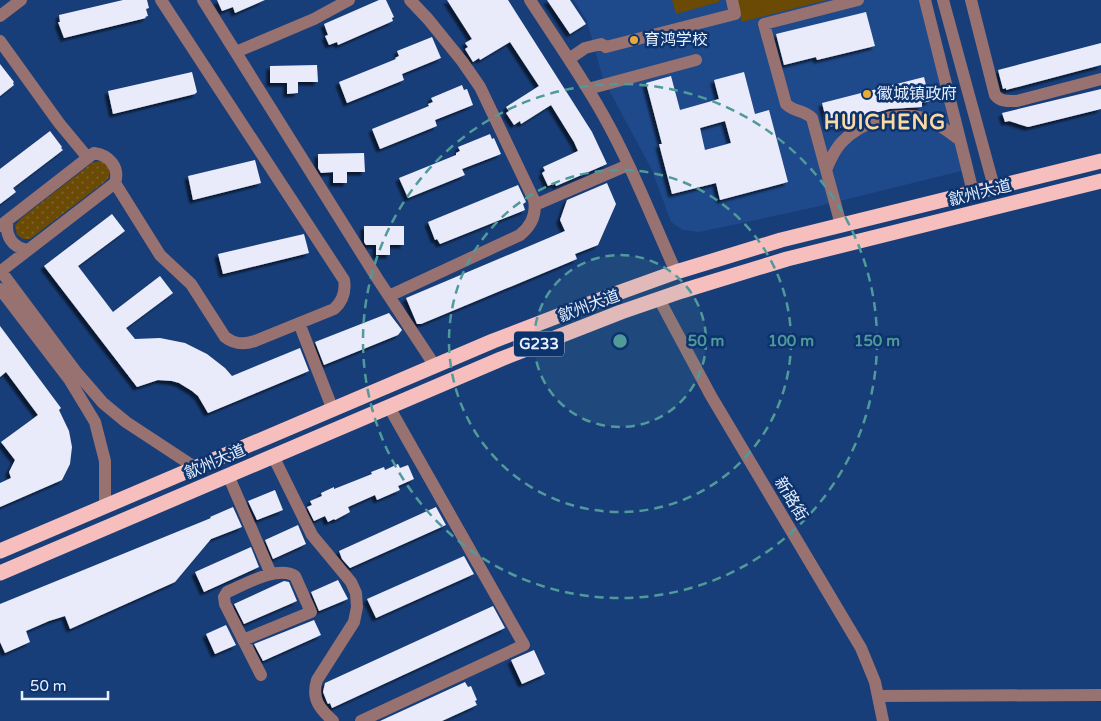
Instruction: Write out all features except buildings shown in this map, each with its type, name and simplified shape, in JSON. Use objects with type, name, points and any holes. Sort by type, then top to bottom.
[{"type":"highway","name":"歙州大道","points":[[0,551],[554,316],[676,272],[841,225],[1101,161]]},
{"type":"highway","name":"歙州大道","points":[[0,572],[561,335],[659,299],[734,274],[839,245],[1101,181]]},
{"type":"street","points":[[0,16],[21,0]]},
{"type":"street","points":[[28,250],[22,249],[12,242],[4,223],[94,153],[105,156],[110,160],[115,168],[116,183],[160,255],[191,284],[224,337],[235,342],[248,343],[338,306],[344,291],[344,280],[160,0]]},
{"type":"street","points":[[203,0],[435,366]]},
{"type":"street","points":[[236,52],[350,0]]},
{"type":"street","points":[[389,296],[520,235],[532,222],[536,205],[480,87],[439,33],[410,0]]},
{"type":"street","points":[[530,0],[588,89],[628,165],[676,272]]},
{"type":"street","points":[[569,59],[585,48],[600,44],[606,47],[735,14],[732,0]]},
{"type":"street","points":[[841,225],[812,118],[804,111],[792,109],[786,104],[764,24],[858,0]]},
{"type":"street","points":[[925,0],[973,192]]},
{"type":"street","points":[[943,0],[994,187]]},
{"type":"street","points":[[970,0],[995,94],[999,99],[1016,101],[1101,80]]},
{"type":"street","points":[[0,41],[59,123],[88,158]]},
{"type":"street","points":[[588,89],[696,60]]},
{"type":"street","points":[[826,170],[842,142],[860,128],[883,120],[902,117],[922,118],[938,125],[960,140]]},
{"type":"street","points":[[536,205],[628,165]]},
{"type":"street","points":[[116,183],[0,271],[77,373],[103,402],[126,422],[196,468]]},
{"type":"street","points":[[0,289],[69,379],[95,422],[105,461],[105,506]]},
{"type":"street","name":"新路街","points":[[659,299],[711,396],[861,648],[875,682],[883,721]]},
{"type":"street","points":[[299,323],[333,410]]},
{"type":"street","points":[[361,721],[524,645],[389,407]]},
{"type":"street","points":[[273,456],[312,536],[351,582],[356,593],[357,607],[354,622],[317,680],[315,687],[318,704],[333,721]]},
{"type":"street","points":[[228,475],[271,574]]},
{"type":"street","points":[[243,640],[311,612],[294,576],[286,572],[271,574],[225,594],[225,604],[243,640],[261,675]]},
{"type":"street","points":[[878,696],[1101,695]]},
{"type":"shaded area","points":[[574,0],[931,0],[974,168],[807,209],[699,232],[683,230],[671,222],[652,170],[603,79],[587,21]]},
{"type":"shaded area","points":[[672,0],[719,0],[719,2],[676,14]]},
{"type":"shaded area","points":[[736,0],[827,0],[742,22]]},
{"type":"shaded area","points":[[99,161],[109,169],[106,181],[30,239],[23,239],[17,235],[15,226],[20,219],[92,163]]},
{"type":"place","name":"育鸿学校","points":[[634,40]]},
{"type":"place","name":"徽城镇政府","points":[[867,94]]},
{"type":"district","name":"HUICHENG","points":[[885,122]]}]
